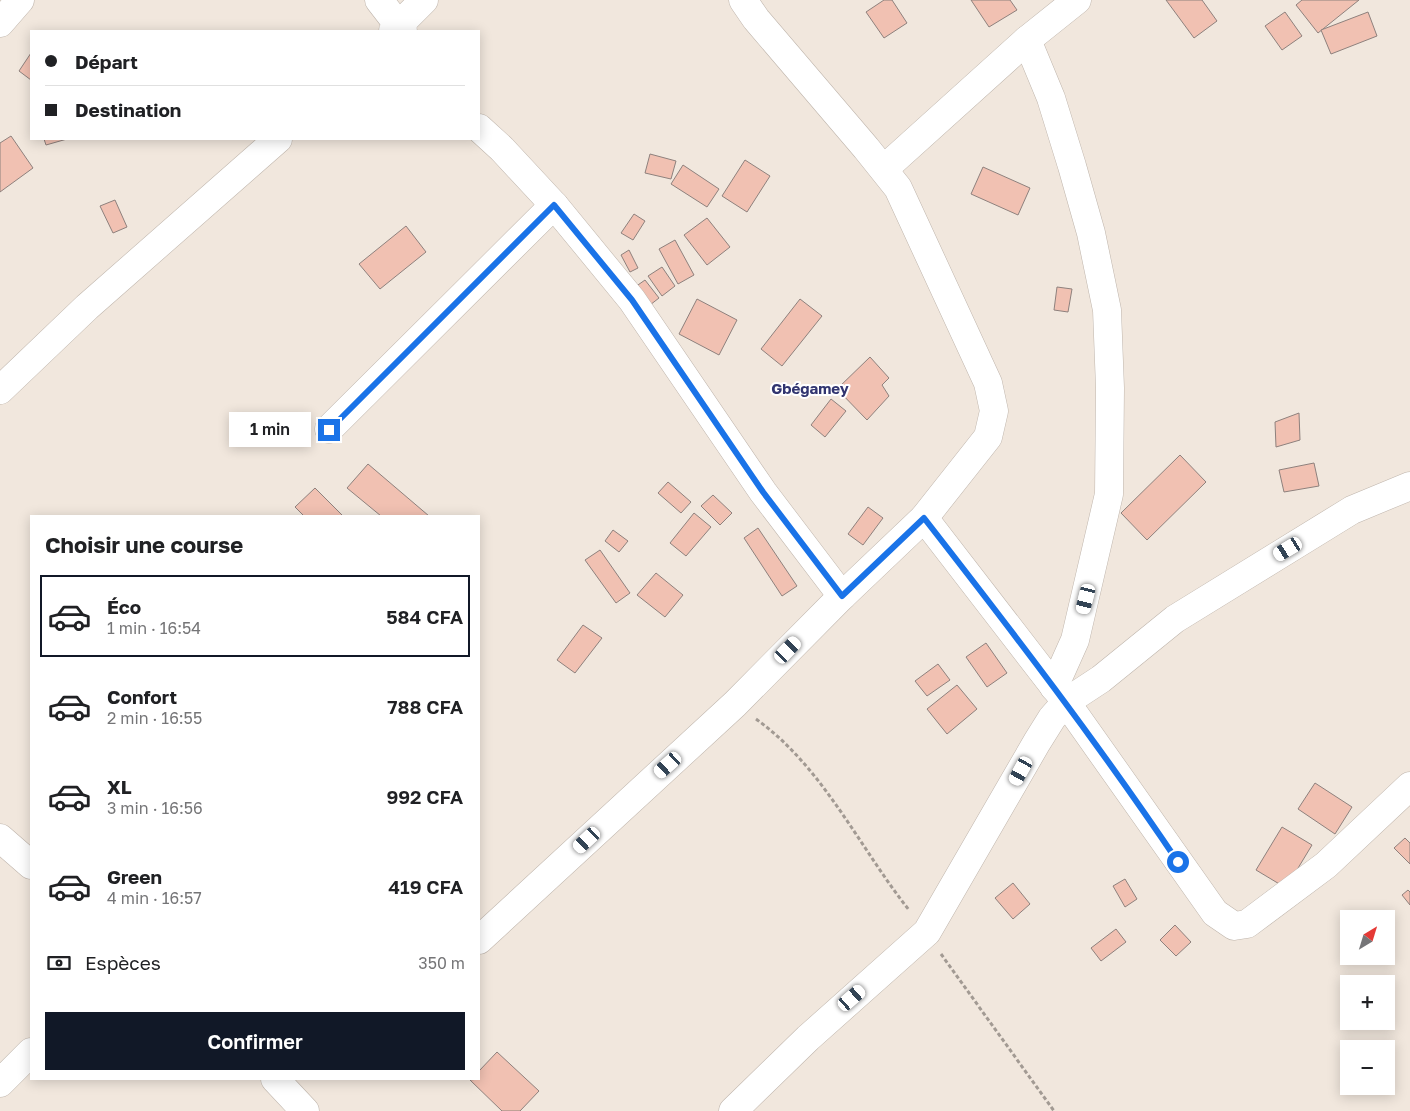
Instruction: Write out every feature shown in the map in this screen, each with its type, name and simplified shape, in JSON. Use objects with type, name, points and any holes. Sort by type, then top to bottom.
[{"type":"street","points":[[0,23],[20,0]]},
{"type":"street","points":[[379,0],[398,29],[424,0]]},
{"type":"street","points":[[480,939],[735,704],[842,596],[924,518],[988,437],[994,411],[988,383],[898,188],[884,169],[756,19],[743,0]]},
{"type":"street","points":[[884,169],[1027,40],[1077,0]]},
{"type":"street","points":[[733,1111],[808,1038],[927,932],[1052,718],[1060,695],[1075,640],[1109,494],[1110,388],[1107,310],[1091,233],[1072,166],[1051,98],[1027,40]]},
{"type":"street","points":[[480,129],[502,149],[554,205],[632,300],[757,484],[842,596]]},
{"type":"street","points":[[0,390],[87,307],[277,140]]},
{"type":"street","points":[[329,430],[554,205]]},
{"type":"street","points":[[1060,695],[1101,679],[1175,619],[1352,510],[1410,486]]},
{"type":"street","points":[[924,518],[1117,771],[1210,906],[1224,921],[1234,926],[1247,924],[1326,864],[1410,786]]},
{"type":"street","points":[[0,838],[30,864]]},
{"type":"street","points":[[0,1083],[30,1053]]},
{"type":"street","points":[[286,1082],[305,1111]]},
{"type":"path","points":[[735,704],[780,736],[863,842],[907,908],[927,932],[953,972],[1054,1111]]},
{"type":"building","points":[[884,0],[892,0],[907,23],[884,38],[866,12]]},
{"type":"building","points":[[971,0],[1010,0],[1017,10],[989,27]]},
{"type":"building","points":[[1166,0],[1202,0],[1217,21],[1194,38]]},
{"type":"building","points":[[1302,0],[1359,0],[1318,33],[1296,5]]},
{"type":"building","points":[[1285,12],[1302,36],[1282,50],[1265,26]]},
{"type":"building","points":[[1368,12],[1377,36],[1331,54],[1321,30]]},
{"type":"building","points":[[30,54],[30,79],[19,71]]},
{"type":"building","points":[[11,136],[33,168],[0,192],[0,143]]},
{"type":"building","points":[[44,140],[64,140],[46,145]]},
{"type":"building","points":[[650,154],[676,161],[671,179],[645,173]]},
{"type":"building","points":[[745,160],[770,176],[747,212],[722,196]]},
{"type":"building","points":[[683,165],[719,189],[707,207],[671,184]]},
{"type":"building","points":[[983,167],[1030,188],[1018,215],[971,194]]},
{"type":"building","points":[[115,200],[127,227],[113,233],[100,206]]},
{"type":"building","points":[[634,214],[645,221],[633,240],[621,233]]},
{"type":"building","points":[[707,218],[730,247],[707,265],[684,235]]},
{"type":"building","points":[[406,226],[426,252],[380,289],[359,264]]},
{"type":"building","points":[[675,240],[694,275],[678,284],[659,249]]},
{"type":"building","points":[[629,250],[638,268],[630,272],[621,255]]},
{"type":"building","points":[[662,267],[675,286],[662,296],[648,276]]},
{"type":"building","points":[[645,280],[659,298],[641,312],[628,292]]},
{"type":"building","points":[[1057,287],[1072,289],[1068,312],[1054,310]]},
{"type":"building","points":[[697,299],[737,320],[719,355],[679,334]]},
{"type":"building","points":[[800,299],[822,316],[782,366],[761,349]]},
{"type":"building","points":[[870,357],[889,378],[882,385],[889,396],[867,420],[837,389]]},
{"type":"building","points":[[831,399],[846,411],[825,437],[811,425]]},
{"type":"building","points":[[1299,413],[1300,440],[1276,447],[1275,422]]},
{"type":"building","points":[[1180,455],[1206,482],[1147,540],[1121,513]]},
{"type":"building","points":[[1314,463],[1319,486],[1284,492],[1279,470]]},
{"type":"building","points":[[368,464],[428,515],[380,515],[347,488]]},
{"type":"building","points":[[668,482],[691,502],[681,513],[658,493]]},
{"type":"building","points":[[315,488],[342,515],[303,515],[295,507]]},
{"type":"building","points":[[713,495],[732,513],[720,525],[701,506]]},
{"type":"building","points":[[868,507],[883,518],[863,545],[848,534]]},
{"type":"building","points":[[694,513],[711,527],[686,556],[670,543]]},
{"type":"building","points":[[758,528],[797,586],[782,596],[744,538]]},
{"type":"building","points":[[613,530],[628,541],[619,552],[605,541]]},
{"type":"building","points":[[600,550],[630,593],[616,603],[585,560]]},
{"type":"building","points":[[656,573],[683,595],[665,617],[637,595]]},
{"type":"building","points":[[583,625],[602,638],[575,673],[557,660]]},
{"type":"building","points":[[986,643],[1007,673],[987,687],[966,657]]},
{"type":"building","points":[[938,664],[950,680],[927,696],[915,681]]},
{"type":"building","points":[[957,685],[977,709],[947,734],[927,709]]},
{"type":"building","points":[[1315,783],[1352,807],[1335,834],[1298,809]]},
{"type":"building","points":[[1282,827],[1312,845],[1286,888],[1256,870]]},
{"type":"building","points":[[1405,838],[1410,843],[1410,864],[1394,848]]},
{"type":"building","points":[[1125,879],[1137,899],[1125,907],[1113,886]]},
{"type":"building","points":[[1013,883],[1030,904],[1013,919],[995,898]]},
{"type":"building","points":[[1408,890],[1410,892],[1410,905],[1402,895]]},
{"type":"building","points":[[1175,925],[1191,942],[1176,956],[1160,940]]},
{"type":"building","points":[[1116,929],[1126,942],[1101,961],[1091,948]]},
{"type":"building","points":[[497,1052],[539,1091],[520,1111],[502,1111],[470,1080],[480,1080],[480,1070]]},
{"type":"district","name":"Gbégamey","points":[[810,389]]},
{"type":"route","points":[[329,430],[554,205],[632,300],[691,390],[763,492],[842,596],[924,518],[1117,771],[1178,862]]}]
